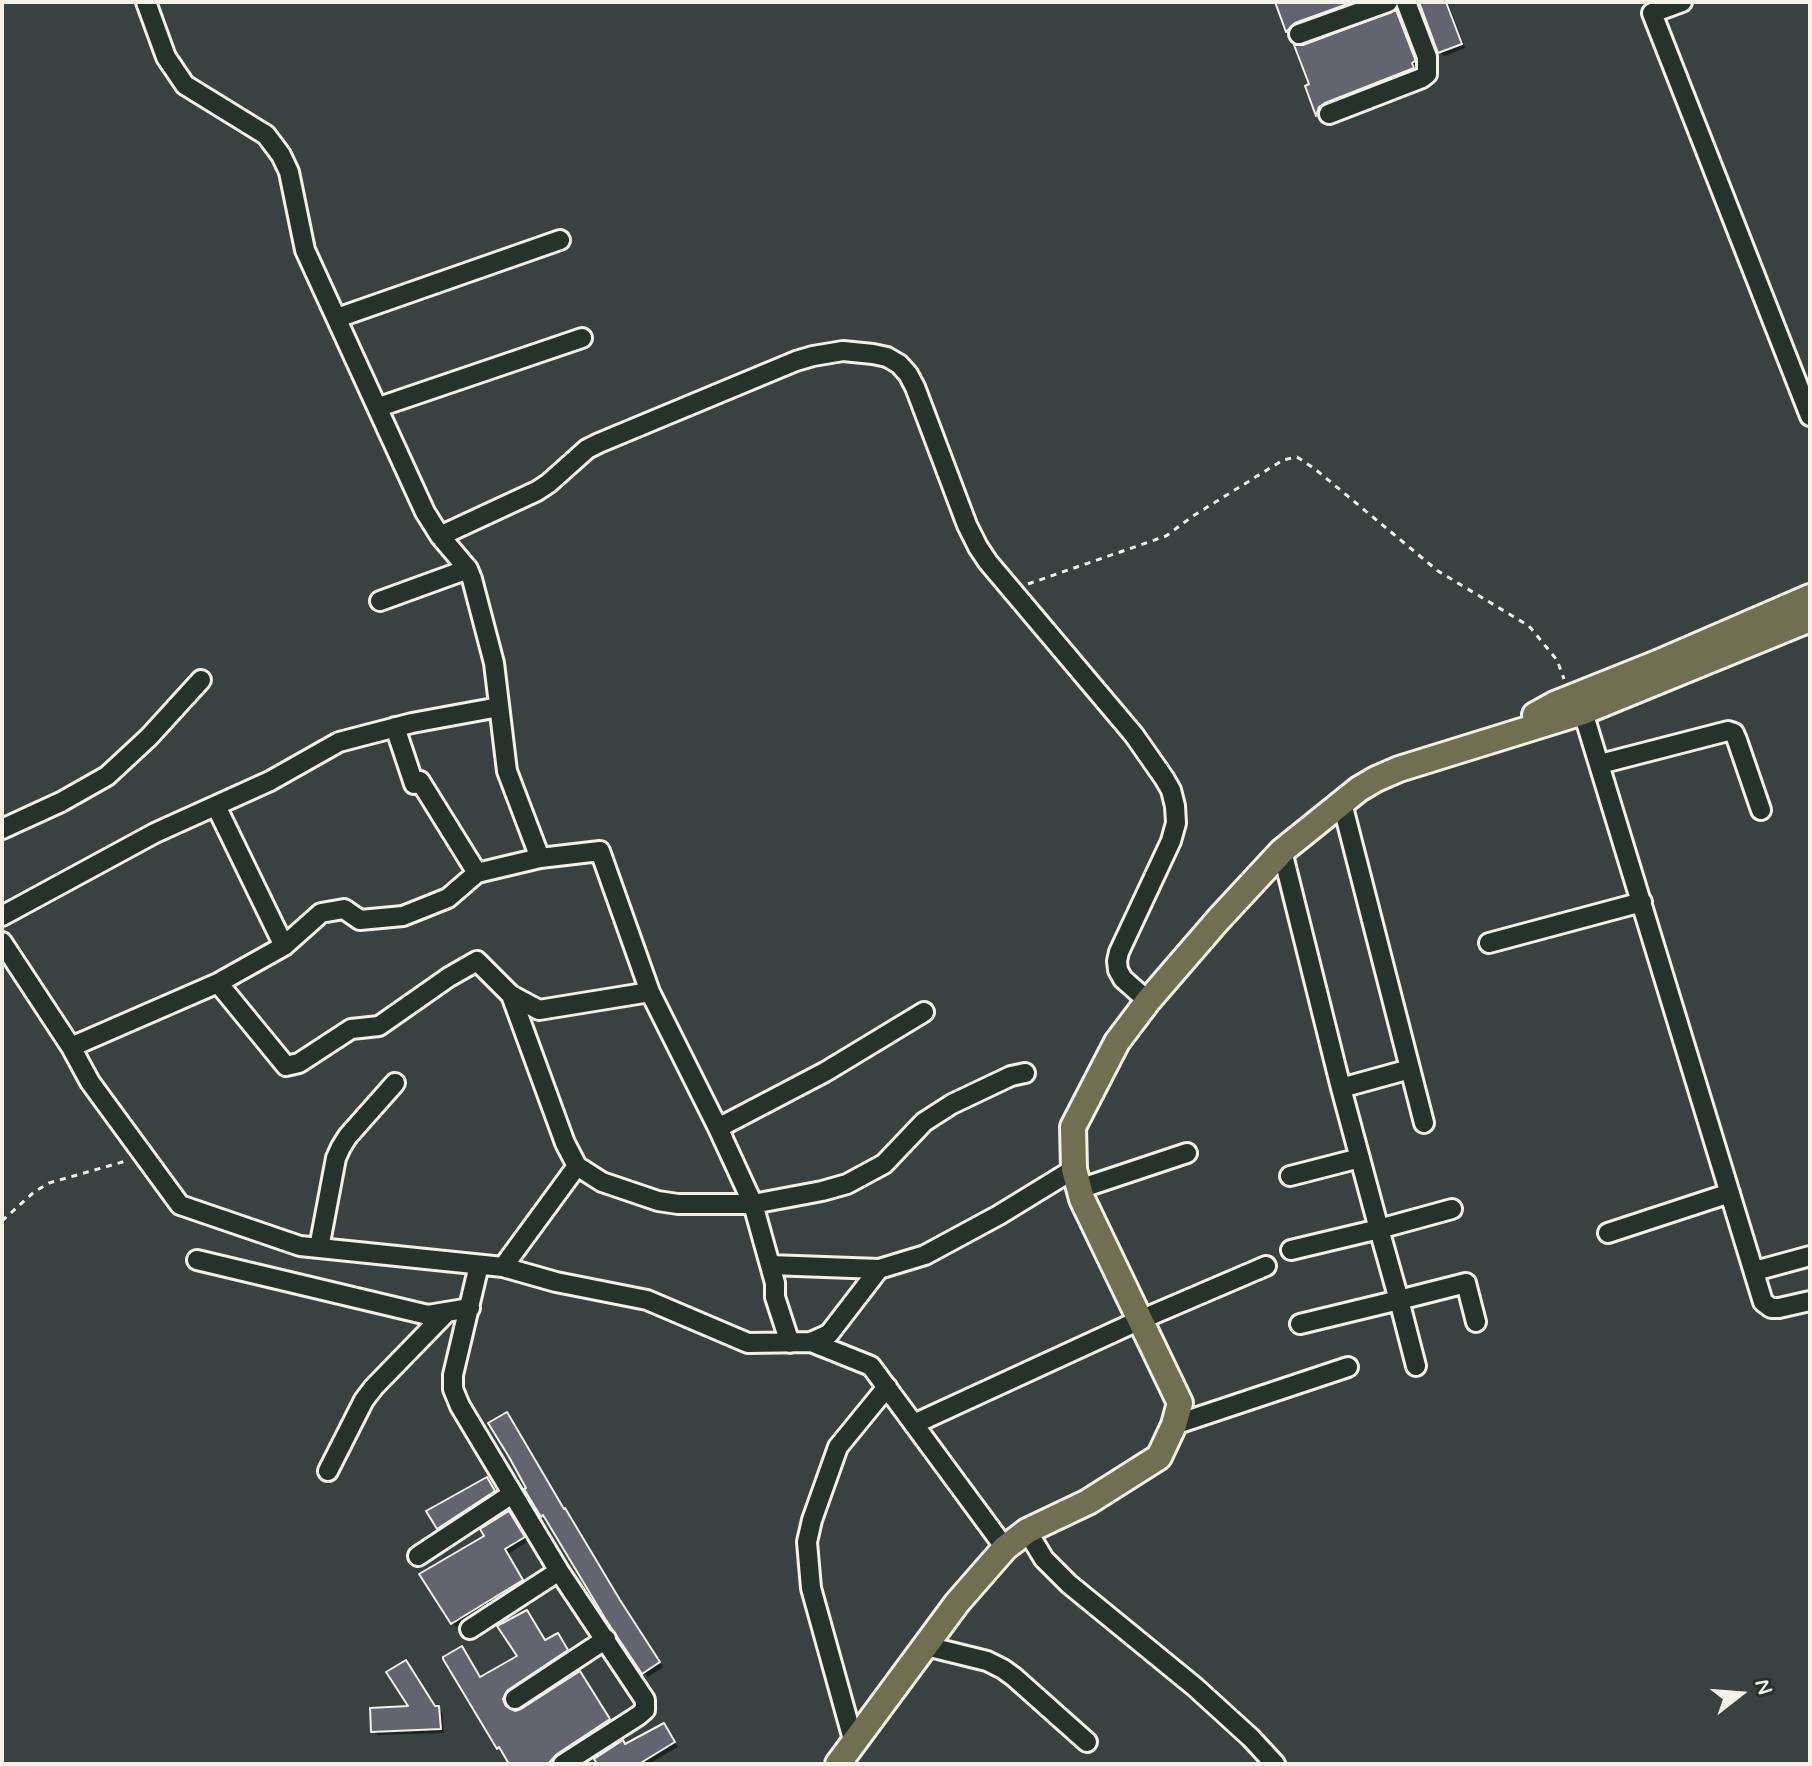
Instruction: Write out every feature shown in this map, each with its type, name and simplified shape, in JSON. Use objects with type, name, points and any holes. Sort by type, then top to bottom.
[{"type":"main road","points":[[1577,705],[1810,597]]},
{"type":"main road","points":[[838,1764],[957,1603],[999,1555],[1027,1531],[1088,1502],[1159,1457],[1174,1425],[1180,1403],[1082,1199],[1077,1179],[1073,1127],[1117,1042],[1148,1001],[1282,851],[1376,779],[1484,743],[1555,704],[1577,705],[1810,619]]},
{"type":"street","points":[[146,2],[166,57],[185,85],[266,135],[289,172],[305,250],[425,512],[440,536],[468,569],[494,663],[507,771],[540,858]]},
{"type":"street","points":[[1299,34],[1388,2]]},
{"type":"street","points":[[1329,114],[1427,74],[1427,57],[1406,2]]},
{"type":"street","points":[[1682,2],[1650,7],[1810,416]]},
{"type":"street","points":[[337,318],[560,240]]},
{"type":"street","points":[[379,407],[582,338]]},
{"type":"street","points":[[440,536],[537,491],[587,449],[813,356],[843,351],[887,357],[899,364],[915,387],[973,536],[988,562],[1134,735],[1171,790],[1176,823],[1171,841],[1117,961],[1123,979],[1148,1001]]},
{"type":"street","points":[[380,601],[468,569]]},
{"type":"street","points":[[2,829],[61,802],[107,776],[149,737],[201,680]]},
{"type":"street","points":[[1577,705],[1600,764],[1763,1302],[1771,1308],[1779,1308],[1810,1301]]},
{"type":"street","points":[[2,916],[155,833],[270,781],[339,742],[395,727],[499,707]]},
{"type":"street","points":[[395,727],[417,782],[477,873]]},
{"type":"street","points":[[1600,764],[1728,731],[1734,733],[1737,740],[1761,810]]},
{"type":"street","points":[[1342,803],[1424,1123]]},
{"type":"street","points":[[216,806],[284,946]]},
{"type":"street","points":[[71,1047],[218,983],[284,946],[321,913],[344,909],[360,920],[403,916],[448,898],[477,873],[540,858],[600,851],[650,992],[753,1204],[775,1283],[775,1297],[790,1343]]},
{"type":"street","points":[[1282,851],[1341,1088],[1416,1366]]},
{"type":"street","points":[[1489,943],[1642,902]]},
{"type":"street","points":[[2,942],[71,1047],[90,1082],[180,1205],[300,1246],[503,1267],[556,1282],[647,1300],[748,1343],[811,1342],[829,1334],[879,1269]]},
{"type":"street","points":[[218,983],[286,1066],[299,1063],[351,1029],[379,1026],[477,961],[511,995],[539,1010],[650,992]]},
{"type":"street","points":[[511,995],[565,1143],[577,1166],[602,1182],[658,1201],[753,1204],[847,1184],[884,1164],[924,1122],[952,1104],[1011,1076],[1025,1073]]},
{"type":"street","points":[[718,1128],[825,1072],[924,1012]]},
{"type":"street","points":[[1341,1088],[1410,1069]]},
{"type":"street","points":[[319,1248],[336,1158],[341,1147],[395,1083]]},
{"type":"street","points":[[770,1265],[879,1269],[925,1255],[999,1215],[1077,1179],[1187,1153]]},
{"type":"street","points":[[1290,1176],[1360,1158]]},
{"type":"street","points":[[503,1267],[577,1166]]},
{"type":"street","points":[[1608,1233],[1730,1193]]},
{"type":"street","points":[[1291,1250],[1452,1209]]},
{"type":"street","points":[[1756,1275],[1810,1256]]},
{"type":"street","points":[[197,1260],[418,1313],[468,1315]]},
{"type":"street","points":[[479,1265],[453,1375],[453,1389],[472,1428],[559,1571],[645,1700],[645,1710],[563,1764]]},
{"type":"street","points":[[914,1424],[1266,1266]]},
{"type":"street","points":[[1300,1324],[1466,1283],[1476,1322]]},
{"type":"street","points":[[328,1471],[369,1393],[446,1313]]},
{"type":"street","points":[[811,1342],[871,1366],[914,1424],[999,1555]]},
{"type":"street","points":[[1174,1425],[1348,1367]]},
{"type":"street","points":[[854,1743],[811,1588],[807,1542],[838,1447],[887,1387]]},
{"type":"street","points":[[418,1556],[512,1494]]},
{"type":"street","points":[[1027,1531],[1044,1559],[1069,1584],[1195,1687],[1275,1764]]},
{"type":"street","points":[[470,1629],[559,1571]]},
{"type":"street","points":[[515,1699],[606,1639]]},
{"type":"street","points":[[926,1646],[987,1661],[1003,1669],[1087,1742]]},
{"type":"path","points":[[1012,589],[1166,536],[1283,460],[1297,457],[1438,571],[1529,626],[1557,660],[1577,705]]},
{"type":"path","points":[[2,1221],[34,1192],[49,1183],[144,1156]]},
{"type":"building","points":[[1275,2],[1353,2],[1295,23],[1286,32]]},
{"type":"building","points":[[1419,2],[1446,2],[1462,44],[1438,53]]},
{"type":"building","points":[[1396,10],[1415,59],[1412,63],[1414,68],[1325,103],[1319,107],[1316,116],[1305,86],[1309,84],[1294,45],[1303,45]]},
{"type":"building","points":[[507,1412],[660,1662],[642,1674],[543,1515],[541,1517],[488,1423]]},
{"type":"building","points":[[487,1477],[495,1491],[437,1529],[426,1511]]},
{"type":"building","points":[[509,1511],[525,1537],[505,1549],[523,1580],[451,1624],[419,1574],[484,1536],[480,1529]]},
{"type":"building","points":[[527,1610],[545,1640],[558,1633],[568,1650],[508,1690],[503,1699],[506,1706],[515,1711],[521,1709],[580,1671],[610,1719],[557,1754],[548,1764],[509,1764],[443,1659],[462,1646],[480,1677],[517,1656],[497,1626]]},
{"type":"building","points":[[406,1660],[435,1706],[439,1706],[441,1729],[371,1732],[370,1708],[408,1706],[386,1672]]},
{"type":"building","points":[[664,1723],[675,1742],[639,1764],[597,1764],[594,1759],[623,1740],[625,1744]]}]
